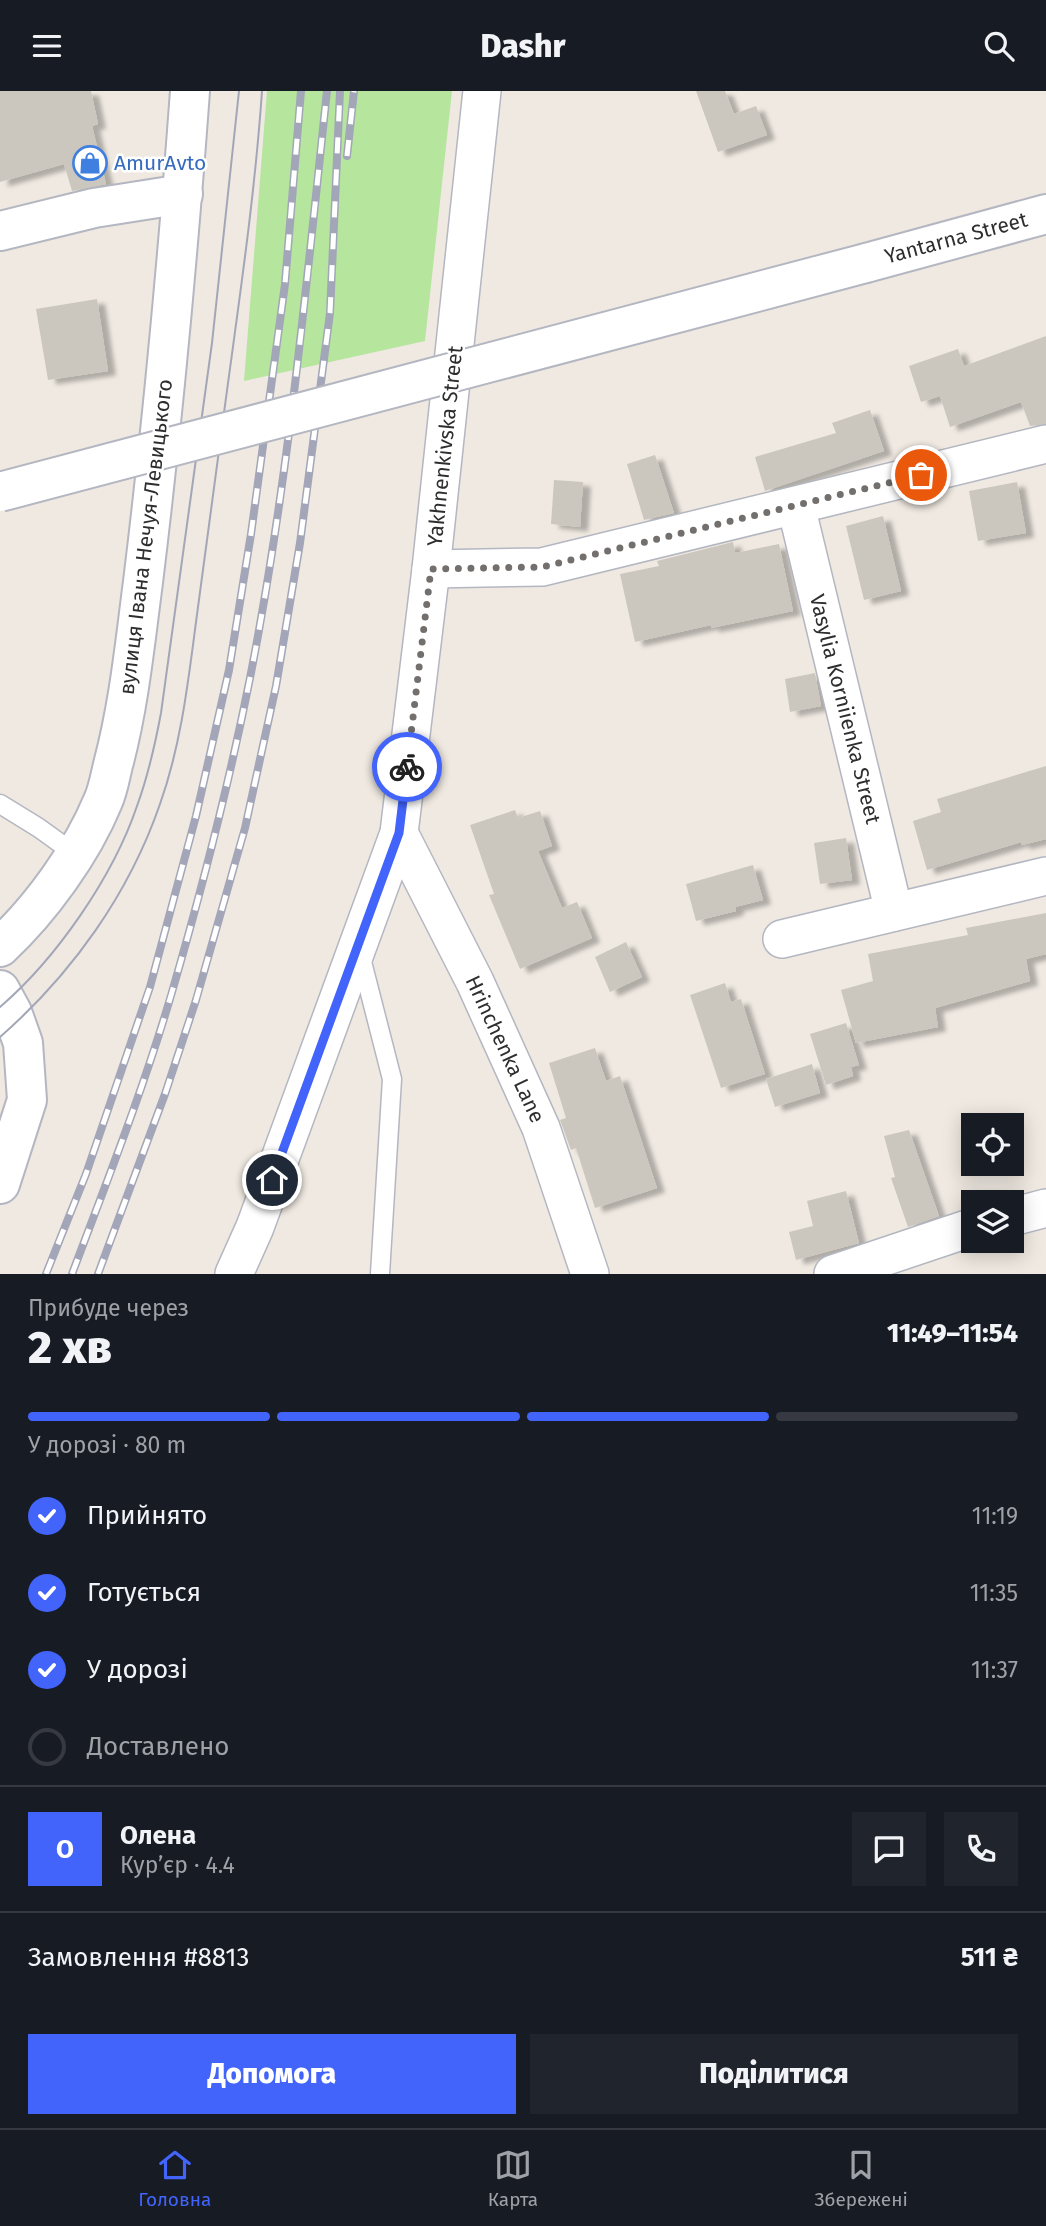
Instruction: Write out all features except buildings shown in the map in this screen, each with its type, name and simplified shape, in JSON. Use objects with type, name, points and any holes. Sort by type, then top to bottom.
[{"type":"main road","name":"вулиця Івана Нечуя-Левицького","points":[[0,947],[16,932],[75,854],[104,800],[120,739],[147,548],[191,91]]},
{"type":"main road","points":[[0,231],[94,208],[183,194]]},
{"type":"main road","name":"Yantarna Street","points":[[0,492],[1046,214]]},
{"type":"main road","points":[[0,990],[12,1012],[23,1043],[27,1100],[0,1184]]},
{"type":"street","name":"Yakhnenkivska Street","points":[[234,1274],[255,1227],[399,833],[431,569],[482,91]]},
{"type":"street","points":[[431,569],[542,567],[1046,444]]},
{"type":"street","name":"Vasylia Korniienka Street","points":[[796,506],[894,912]]},
{"type":"street","name":"Hrinchenka Lane","points":[[399,833],[475,982],[541,1128],[590,1274]]},
{"type":"street","points":[[782,939],[1046,876]]},
{"type":"street","points":[[1024,1214],[1046,1208]]},
{"type":"street","points":[[832,1274],[961,1231]]},
{"type":"lane","points":[[0,804],[75,854]]},
{"type":"lane","points":[[358,944],[392,1079],[380,1274]]},
{"type":"green space","points":[[267,91],[452,91],[425,341],[244,381]]},
{"type":"tram line","points":[[0,1007],[62,941],[98,888],[127,833],[151,760],[161,713],[212,343],[239,91]]},
{"type":"tram line","points":[[0,1037],[51,987],[115,901],[147,837],[167,782],[179,737],[190,668],[249,223],[262,91]]},
{"type":"railway","points":[[46,1274],[86,1174],[150,987],[196,816],[229,670],[251,534],[285,284],[301,91]]},
{"type":"railway","points":[[72,1274],[125,1134],[161,1028],[204,875],[242,718],[286,459],[327,91]]},
{"type":"railway","points":[[98,1274],[165,1094],[196,1000],[245,828],[276,686],[300,543],[330,313],[340,91]]},
{"type":"railway","points":[[347,156],[354,91]]},
{"type":"way so far","points":[[407,767],[431,569],[542,567],[921,475]]},
{"type":"place","name":"AmurAvto","points":[[90,163]]},
{"type":"route","points":[[272,1180],[399,833],[407,767]]}]
